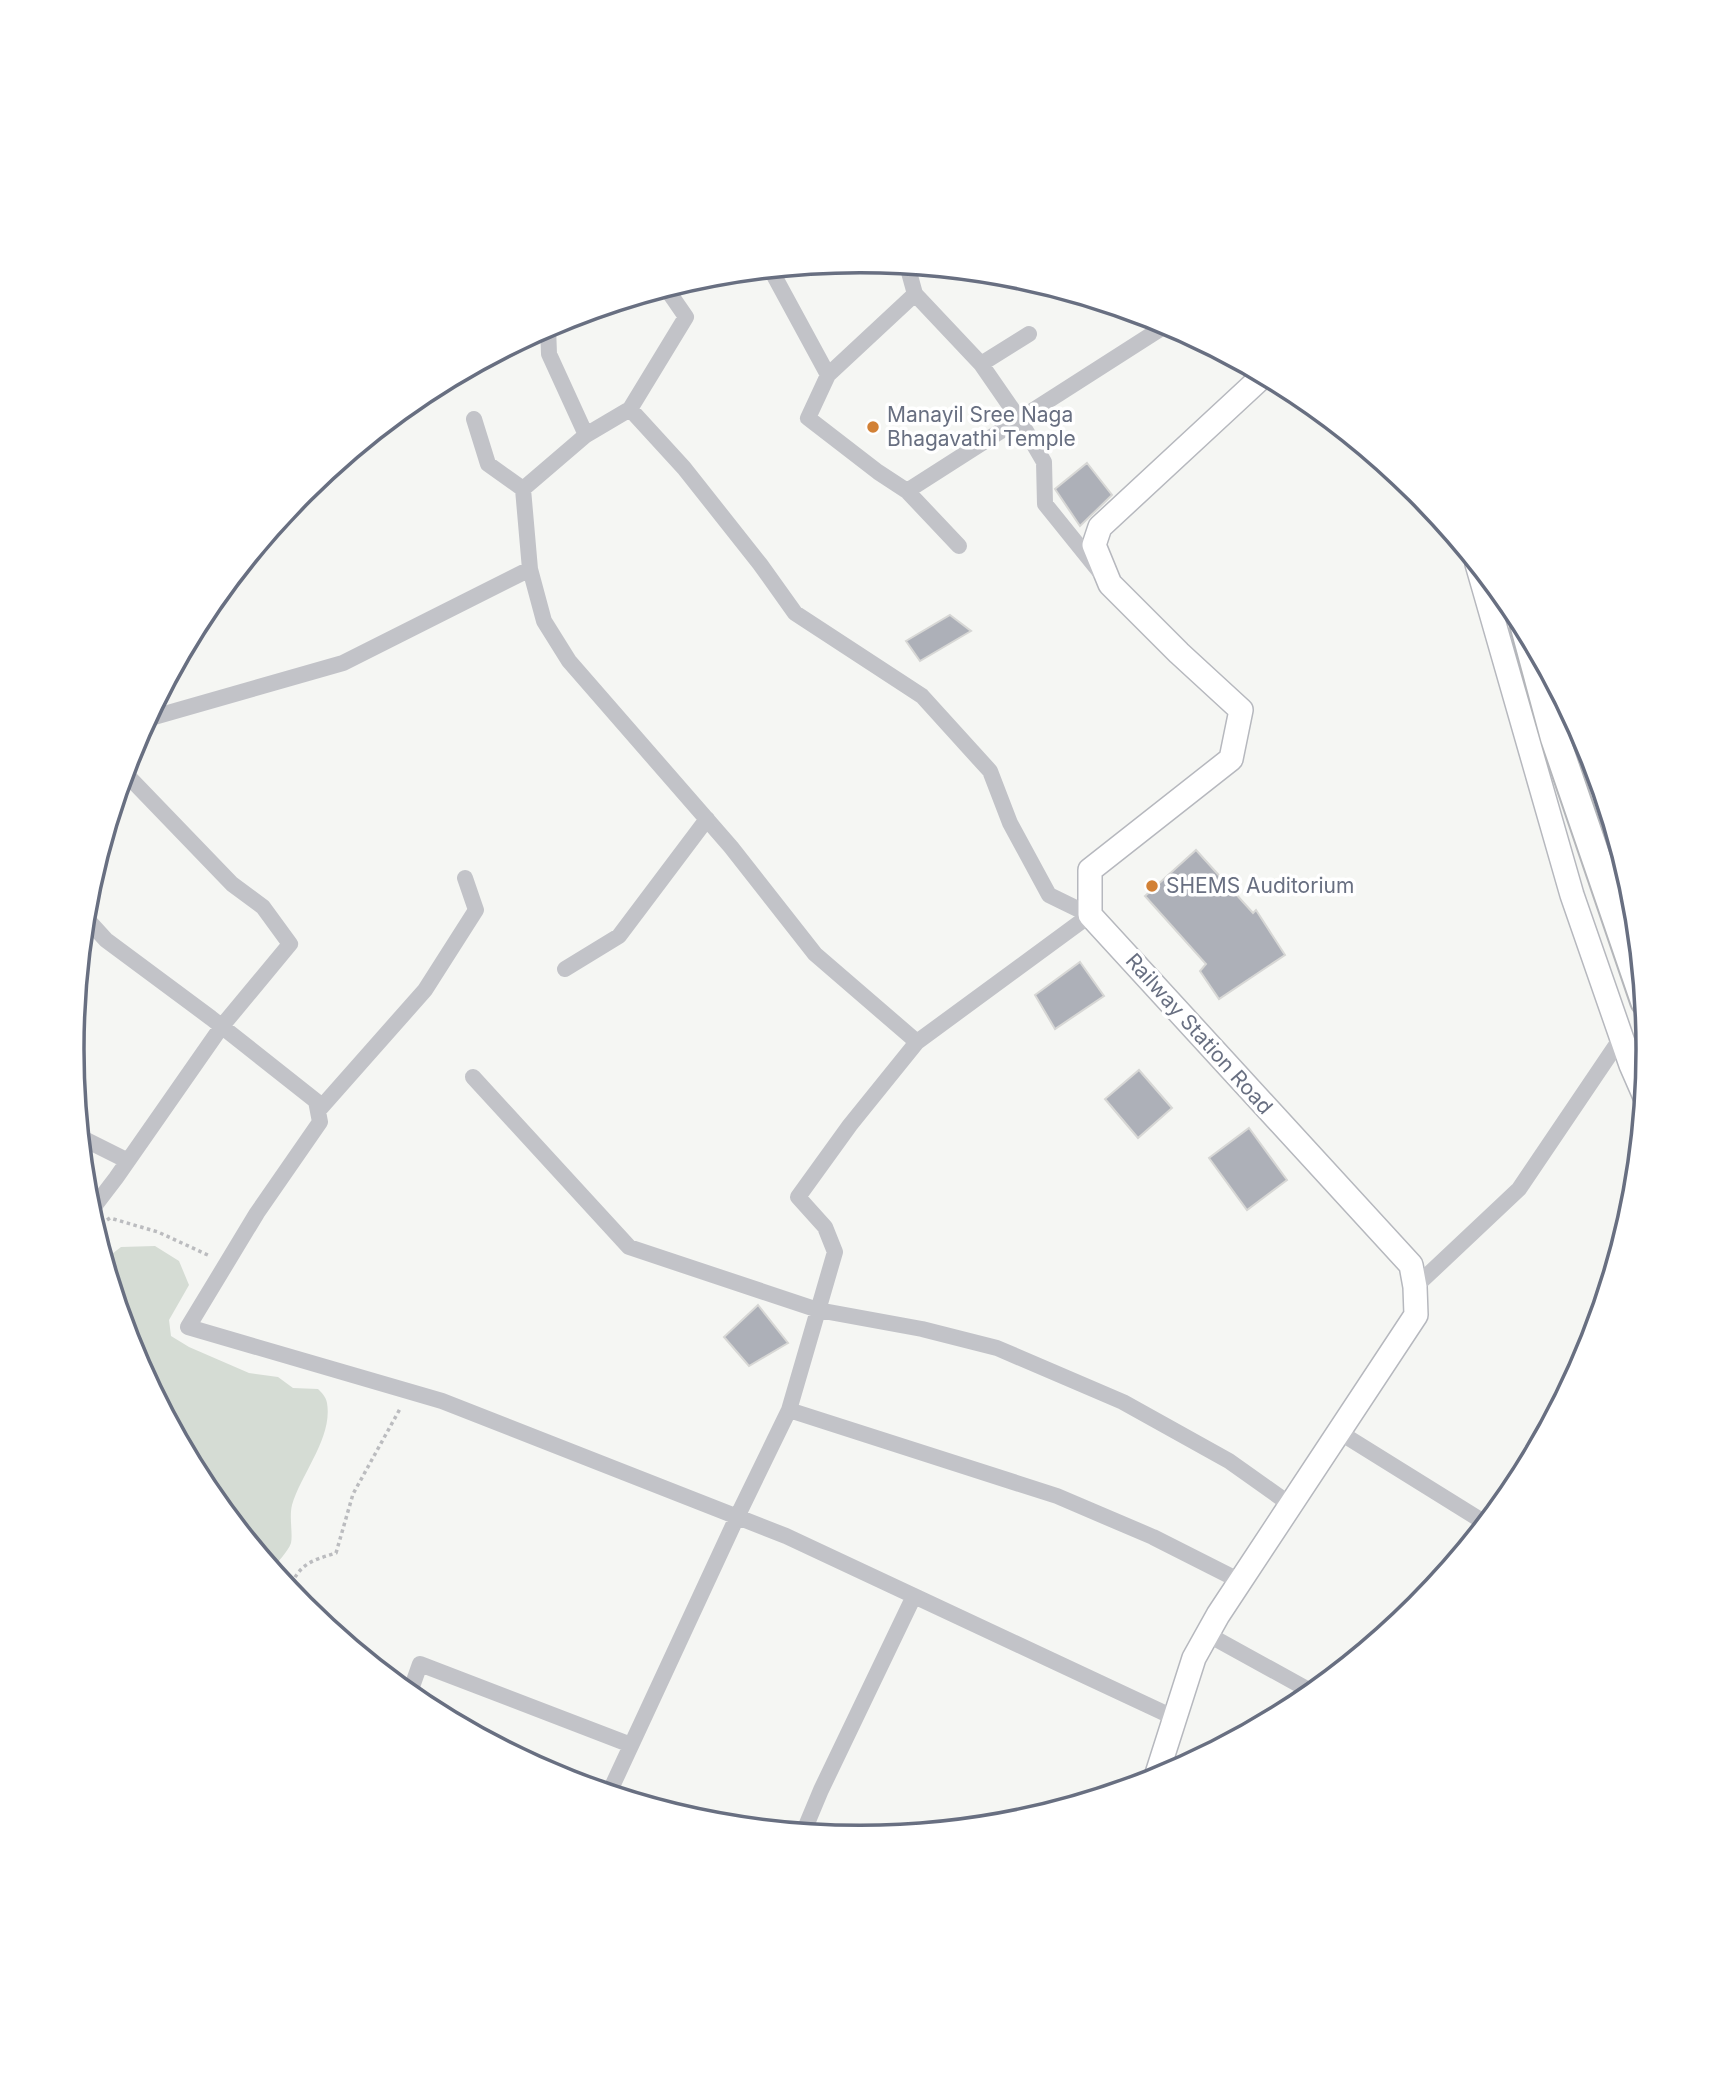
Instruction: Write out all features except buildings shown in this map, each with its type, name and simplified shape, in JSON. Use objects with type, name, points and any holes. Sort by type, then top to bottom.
[{"type":"highway","points":[[1535,666],[1555,738],[1632,964]]},
{"type":"street","points":[[909,275],[915,294],[981,364],[1019,419],[1044,462],[1045,504],[1110,584],[1241,710],[1231,759],[1090,870],[1090,915]]},
{"type":"street","points":[[776,278],[828,375]]},
{"type":"street","points":[[915,294],[828,375],[808,418],[907,491],[959,547]]},
{"type":"street","points":[[523,489],[586,435],[630,409],[686,317],[672,296]]},
{"type":"street","points":[[907,491],[1156,331]]},
{"type":"street","points":[[981,364],[1029,334]]},
{"type":"street","points":[[548,339],[549,354],[586,435]]},
{"type":"street","points":[[1110,584],[1094,545],[1100,527],[1257,382]]},
{"type":"street","points":[[630,409],[684,468],[795,613],[922,696],[948,724],[990,771],[1010,823],[1049,895],[1090,915]]},
{"type":"street","points":[[474,419],[488,464],[523,489],[530,569],[544,621],[569,661],[732,847],[816,954],[917,1042]]},
{"type":"street","points":[[160,715],[343,663],[530,569]]},
{"type":"street","points":[[1483,586],[1572,895],[1636,1075]]},
{"type":"street","points":[[99,1200],[222,1026],[290,944],[263,907],[232,884],[132,781]]},
{"type":"street","points":[[565,969],[619,936],[707,819]]},
{"type":"street","points":[[318,1111],[425,990],[476,910],[465,878]]},
{"type":"street","points":[[613,1786],[789,1410],[835,1252],[825,1227],[798,1197],[850,1125],[917,1042],[1090,915]]},
{"type":"street","name":"Railway Station Road","points":[[1090,915],[1411,1265],[1415,1287],[1416,1315],[1240,1581],[1194,1658],[1159,1766]]},
{"type":"street","points":[[94,927],[106,940],[222,1026],[316,1101],[320,1122],[257,1213],[188,1327],[442,1401],[786,1536],[1175,1718]]},
{"type":"street","points":[[1415,1287],[1519,1189],[1621,1038]]},
{"type":"street","points":[[473,1077],[629,1247],[818,1310],[922,1329],[997,1348],[1123,1402],[1229,1461],[1290,1506]]},
{"type":"street","points":[[90,1142],[128,1160]]},
{"type":"street","points":[[789,1410],[1057,1496],[1153,1536],[1240,1581]]},
{"type":"street","points":[[1339,1432],[1479,1519]]},
{"type":"street","points":[[807,1824],[914,1596]]},
{"type":"street","points":[[1207,1634],[1303,1687]]},
{"type":"street","points":[[413,1684],[420,1664],[631,1745]]},
{"type":"path","points":[[104,1223],[110,1218],[158,1232],[225,1263]]},
{"type":"path","points":[[293,1579],[307,1563],[336,1553],[353,1494],[410,1391]]},
{"type":"shaded area","points":[[155,1246],[179,1261],[189,1285],[169,1320],[171,1336],[189,1347],[249,1373],[278,1377],[293,1388],[318,1389],[324,1395],[328,1416],[325,1429],[296,1493],[291,1515],[291,1543],[278,1562],[244,1522],[215,1481],[164,1393],[143,1347],[111,1254],[121,1247]]},
{"type":"place","name":"Manayil Sree Naga Bhagavathi Temple","points":[[873,427]]},
{"type":"place","name":"SHEMS Auditorium","points":[[1152,886]]}]
